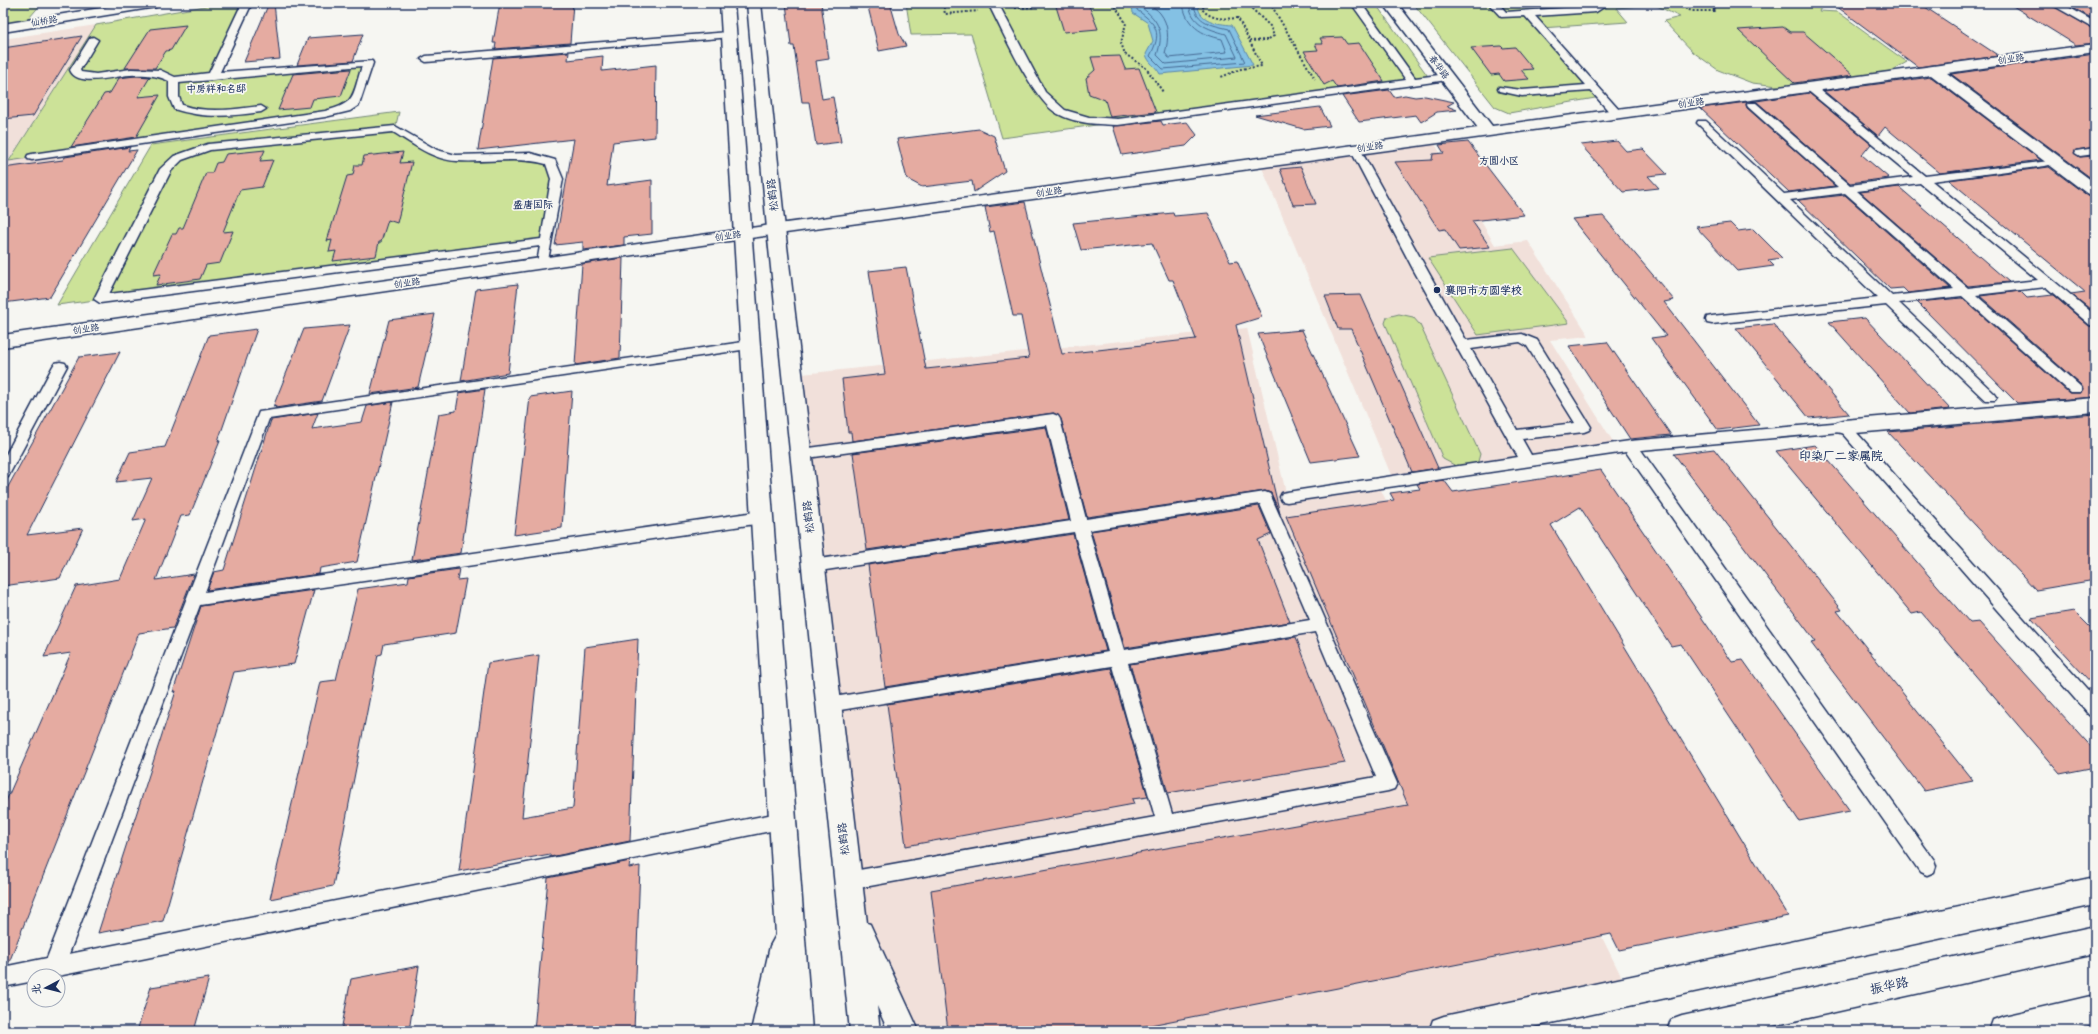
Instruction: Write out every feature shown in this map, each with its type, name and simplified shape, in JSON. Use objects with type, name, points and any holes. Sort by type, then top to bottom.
[{"type":"street","name":"仙桥路","points":[[3,28],[156,3]]},
{"type":"street","points":[[727,3],[797,1031]]},
{"type":"street","name":"松鹤路","points":[[754,3],[800,454],[864,1031]]},
{"type":"street","name":"春华路","points":[[1390,3],[1488,131]]},
{"type":"street","name":"创业路","points":[[3,341],[776,229],[1933,69],[2095,48]]},
{"type":"street","points":[[1933,69],[2095,191]]},
{"type":"street","points":[[1844,427],[2095,405]]},
{"type":"street","points":[[1444,1031],[2095,891]]},
{"type":"street","points":[[852,916],[904,1031]]},
{"type":"street","points":[[766,1031],[790,923]]},
{"type":"street","name":"振华路","points":[[1682,1031],[2095,940]]},
{"type":"street","points":[[2004,1031],[2095,1010]]},
{"type":"lane","points":[[213,76],[247,3]]},
{"type":"lane","points":[[1356,3],[1412,82]]},
{"type":"lane","points":[[1493,3],[1504,15],[1596,9],[1604,3]]},
{"type":"lane","points":[[2054,3],[2095,26]]},
{"type":"lane","points":[[994,6],[1041,94],[1061,112],[1088,120],[1118,122],[1447,77]]},
{"type":"lane","points":[[1528,14],[1616,113]]},
{"type":"lane","points":[[426,59],[729,35]]},
{"type":"lane","points":[[32,157],[346,110],[355,103],[368,63],[174,80],[160,73],[131,72],[96,77],[77,75],[75,70],[93,40]]},
{"type":"lane","points":[[174,80],[174,97],[178,107],[192,113],[216,113],[261,109]]},
{"type":"lane","points":[[1810,87],[2095,322]]},
{"type":"lane","points":[[1503,89],[1522,93],[1593,88]]},
{"type":"lane","points":[[1752,105],[2075,390]]},
{"type":"lane","points":[[1702,123],[1990,397]]},
{"type":"lane","points":[[543,263],[557,179],[551,162],[530,156],[456,158],[433,152],[395,129],[208,147],[178,158],[166,169],[100,299],[546,242]]},
{"type":"lane","points":[[1355,149],[1419,269],[1528,462]]},
{"type":"lane","points":[[2080,153],[2095,151]]},
{"type":"lane","points":[[1781,198],[1849,190],[1921,178],[2045,163]]},
{"type":"lane","points":[[1712,320],[2049,283]]},
{"type":"lane","points":[[1464,348],[1468,344],[1522,338],[1532,343],[1584,427],[1513,435]]},
{"type":"lane","points":[[54,967],[264,415],[750,345]]},
{"type":"lane","points":[[3,473],[60,366]]},
{"type":"lane","points":[[800,454],[1053,419],[1080,526],[1166,823]]},
{"type":"lane","points":[[1287,498],[1630,446],[1844,427],[2095,710]]},
{"type":"lane","points":[[1630,446],[1927,866]]},
{"type":"lane","points":[[813,566],[1265,498],[1388,783],[848,881]]},
{"type":"lane","points":[[193,600],[762,517]]},
{"type":"lane","points":[[828,705],[1319,625]]},
{"type":"lane","points":[[3,977],[783,821]]},
{"type":"path","points":[[943,3],[945,14],[994,6]]},
{"type":"path","points":[[1117,3],[1115,6],[1126,18],[1126,30],[1121,43],[1125,54],[1146,68],[1163,92]]},
{"type":"path","points":[[1206,3],[1202,9],[1207,15],[1221,18],[1238,18],[1262,66],[1250,67],[1231,72],[1221,77]]},
{"type":"path","points":[[1246,3],[1270,26],[1274,36],[1266,40],[1250,41]]},
{"type":"path","points":[[1270,3],[1323,93]]},
{"type":"path","points":[[1670,3],[1687,11],[1702,13],[1715,11],[1710,3]]},
{"type":"shaded area","points":[[96,25],[9,160],[87,149],[3,277],[3,39]]},
{"type":"shaded area","name":"襄阳市方圆学校","points":[[1432,139],[1495,245],[1528,241],[1589,336],[1550,340],[1617,448],[1394,482],[1260,163]]},
{"type":"shaded area","points":[[1247,328],[1287,497],[1378,484],[1629,992],[1444,1031],[904,1031],[852,916],[792,375]]},
{"type":"green space","points":[[3,3],[42,3],[23,25],[3,28]]},
{"type":"green space","points":[[223,3],[247,3],[213,75],[368,63],[355,103],[325,114],[9,161],[96,25]]},
{"type":"green space","points":[[906,3],[1375,3],[1430,79],[1002,138],[971,34],[911,35]]},
{"type":"green space","points":[[1413,3],[1824,3],[1819,11],[1838,12],[1907,62],[1891,71],[1787,87],[1752,83],[1718,70],[1693,52],[1664,21],[1680,17],[1655,5],[1616,8],[1628,22],[1541,28],[1601,97],[1509,113],[1495,107]]},
{"type":"green space","points":[[399,112],[395,129],[433,152],[456,158],[530,156],[551,162],[557,179],[546,242],[57,305],[151,145]]},
{"type":"green space","points":[[1513,248],[1569,323],[1478,335],[1428,258]]},
{"type":"green space","points":[[1399,314],[1413,317],[1420,325],[1480,454],[1477,465],[1460,468],[1443,459],[1385,323],[1387,317]]},
{"type":"water","points":[[1135,3],[1198,3],[1201,14],[1205,18],[1221,24],[1232,25],[1253,65],[1160,74],[1147,57],[1146,54],[1153,41],[1148,23],[1133,13],[1132,5]]},
{"type":"building","points":[[269,3],[274,3],[280,59],[244,62]]},
{"type":"building","points":[[500,3],[573,3],[570,43],[495,49],[496,43],[493,43]]},
{"type":"building","points":[[786,3],[821,3],[829,59],[816,61],[822,99],[833,97],[841,142],[816,145],[809,102],[802,102],[794,46],[791,46]]},
{"type":"building","points":[[867,3],[890,3],[899,34],[906,46],[879,51]]},
{"type":"building","points":[[1055,3],[1088,3],[1098,29],[1064,32]]},
{"type":"building","points":[[1832,3],[1919,3],[1999,56],[1918,67]]},
{"type":"building","points":[[2008,3],[2048,3],[2095,30],[2095,43],[2076,45]]},
{"type":"building","points":[[2064,3],[2095,3],[2095,20]]},
{"type":"building","points":[[186,25],[171,50],[166,51],[155,68],[125,68],[150,29]]},
{"type":"building","points":[[1783,27],[1790,32],[1803,32],[1853,75],[1794,83],[1738,30]]},
{"type":"building","points":[[363,34],[353,61],[297,65],[308,38]]},
{"type":"building","points":[[82,36],[33,116],[3,119],[3,48]]},
{"type":"building","points":[[1342,37],[1347,44],[1359,43],[1384,81],[1337,88],[1332,81],[1324,85],[1304,51],[1318,50],[1315,44],[1323,44],[1320,38]]},
{"type":"building","points":[[1501,46],[1503,48],[1515,47],[1533,69],[1521,70],[1529,79],[1504,81],[1499,74],[1491,75],[1471,48]]},
{"type":"building","points":[[569,52],[568,60],[603,56],[602,71],[656,65],[655,137],[613,142],[607,186],[652,180],[652,234],[624,237],[624,245],[583,250],[583,242],[555,245],[574,139],[478,150],[493,58]]},
{"type":"building","points":[[2095,54],[2095,147],[2076,150],[2074,153],[2080,157],[2095,156],[2095,181],[1951,74]]},
{"type":"building","points":[[1120,56],[1125,69],[1139,68],[1156,112],[1110,117],[1105,100],[1089,94],[1086,78],[1095,70],[1091,57]]},
{"type":"building","points":[[351,69],[341,96],[313,99],[310,107],[278,110],[293,74]]},
{"type":"building","points":[[135,76],[150,77],[138,97],[160,95],[136,137],[71,147],[104,94],[110,93],[119,78]]},
{"type":"building","points":[[1931,77],[2041,160],[1940,173],[1885,127],[1878,136],[1824,91]]},
{"type":"building","points":[[1389,90],[1394,97],[1405,95],[1415,97],[1425,96],[1454,102],[1447,106],[1457,110],[1437,112],[1421,122],[1416,115],[1359,122],[1342,96]]},
{"type":"building","points":[[1809,93],[1871,144],[1862,155],[1889,178],[1850,183],[1757,102],[1750,102]]},
{"type":"building","points":[[1747,102],[1747,108],[1835,186],[1789,192],[1700,108]]},
{"type":"building","points":[[1320,107],[1330,126],[1303,129],[1255,115]]},
{"type":"building","points":[[1161,121],[1163,125],[1187,122],[1197,135],[1186,146],[1122,155],[1113,126]]},
{"type":"building","points":[[979,129],[994,136],[1005,171],[974,192],[972,181],[922,187],[907,179],[897,139]]},
{"type":"building","points":[[1617,141],[1626,151],[1643,149],[1667,174],[1648,176],[1659,188],[1623,192],[1581,145]]},
{"type":"building","points":[[1468,142],[1524,215],[1472,221],[1490,247],[1459,250],[1445,229],[1439,230],[1395,162],[1432,160],[1433,154],[1444,153],[1439,145]]},
{"type":"building","points":[[130,147],[128,151],[137,150],[50,297],[3,303],[3,168],[63,160],[65,157]]},
{"type":"building","points":[[265,150],[260,161],[273,160],[262,187],[240,190],[223,232],[233,231],[220,263],[206,265],[200,279],[156,285],[161,274],[153,275],[172,234],[176,234],[179,228],[183,228],[206,173],[212,173],[216,163],[222,162],[226,154]]},
{"type":"building","points":[[403,152],[400,163],[412,162],[397,223],[388,220],[381,242],[379,242],[376,256],[333,261],[336,251],[329,252],[332,240],[327,241],[347,176],[353,175],[355,165],[362,165],[364,156]]},
{"type":"building","points":[[1301,167],[1316,204],[1293,205],[1280,169]]},
{"type":"building","points":[[2049,167],[2088,196],[2095,197],[2095,313],[2071,294],[2085,292],[1949,180]]},
{"type":"building","points":[[1899,187],[2009,282],[1968,286],[1860,192]]},
{"type":"building","points":[[1845,195],[1950,288],[1908,293],[1903,288],[1890,289],[1798,200]]},
{"type":"building","points":[[1025,202],[1062,354],[1196,339],[1173,280],[1169,280],[1152,243],[1081,250],[1073,223],[1173,213],[1174,216],[1208,213],[1230,262],[1237,261],[1262,317],[1236,325],[1280,514],[1271,493],[1265,491],[1087,517],[1061,419],[1054,413],[852,441],[851,432],[848,432],[842,379],[885,374],[869,271],[906,267],[926,369],[1029,358],[1021,316],[1013,316],[994,231],[990,232],[985,207]]},
{"type":"building","points":[[1603,216],[1674,300],[1664,302],[1759,425],[1718,430],[1651,338],[1666,336],[1572,219]]},
{"type":"building","points":[[1730,223],[1738,231],[1753,229],[1782,258],[1768,260],[1774,266],[1737,271],[1696,227]]},
{"type":"building","points":[[623,258],[620,358],[575,365],[582,264]]},
{"type":"building","points":[[518,284],[508,373],[461,381],[476,289]]},
{"type":"building","points":[[2020,291],[2027,298],[2053,295],[2089,326],[2095,327],[2095,397],[2017,403],[1917,302],[1962,298],[2069,393],[2081,393],[2083,388],[2081,385],[1980,296]]},
{"type":"building","points":[[1361,295],[1438,468],[1412,472],[1351,329],[1338,329],[1325,296]]},
{"type":"building","points":[[435,314],[418,387],[370,394],[389,320]]},
{"type":"building","points":[[1865,318],[1950,409],[1910,413],[1829,322]]},
{"type":"building","points":[[1773,324],[1849,414],[1809,418],[1736,328]]},
{"type":"building","points":[[350,325],[322,401],[275,408],[276,406],[273,407],[304,329]]},
{"type":"building","points":[[257,329],[218,441],[220,441],[190,515],[181,516],[156,580],[194,574],[173,628],[139,633],[8,965],[3,965],[3,808],[71,653],[44,657],[76,586],[120,579],[146,519],[133,521],[152,478],[116,482],[130,452],[165,447],[209,335]]},
{"type":"building","points":[[1302,330],[1360,456],[1311,462],[1258,334]]},
{"type":"building","points":[[1607,342],[1671,435],[1630,439],[1569,346]]},
{"type":"building","points":[[120,352],[27,535],[83,528],[60,578],[3,586],[3,496],[79,357]]},
{"type":"building","points":[[485,389],[461,553],[412,560],[439,414],[456,411],[459,393]]},
{"type":"building","points":[[572,391],[562,528],[514,535],[530,397]]},
{"type":"building","points":[[393,402],[357,562],[320,568],[319,574],[207,590],[214,572],[224,570],[271,420],[318,413],[312,429],[362,422],[367,406]]},
{"type":"building","points":[[2095,414],[2095,580],[2036,590],[1888,432]]},
{"type":"building","points":[[1046,427],[1069,520],[867,550],[853,453]]},
{"type":"building","points":[[1815,445],[1970,623],[1979,622],[2095,751],[2095,767],[2060,774],[1921,612],[1912,614],[1776,451]]},
{"type":"building","points":[[1714,449],[1842,610],[1837,611],[1973,781],[1924,791],[1811,643],[1816,642],[1674,454]]},
{"type":"building","points":[[1601,470],[1732,662],[1743,660],[1850,811],[1799,821],[1681,644],[1671,646],[1580,507],[1551,525],[1788,916],[1619,950],[1611,934],[1120,1031],[948,1031],[931,890],[1408,805],[1286,516],[1394,500],[1390,493],[1420,489],[1417,484],[1444,480],[1453,492]]},
{"type":"building","points":[[1259,506],[1271,534],[1258,540],[1290,622],[1125,648],[1091,531]]},
{"type":"building","points":[[1073,534],[1106,651],[885,687],[868,565]]},
{"type":"building","points":[[459,569],[457,580],[466,579],[456,633],[384,644],[382,654],[378,655],[333,886],[270,899],[320,682],[336,680],[358,589],[408,582],[409,576]]},
{"type":"building","points":[[314,590],[294,664],[234,672],[163,921],[98,933],[176,691],[173,692],[201,606]]},
{"type":"building","points":[[2074,611],[2095,632],[2095,687],[2031,618]]},
{"type":"building","points":[[1296,637],[1345,763],[1168,793],[1130,664]]},
{"type":"building","points":[[638,639],[630,841],[550,857],[550,854],[459,871],[488,663],[539,655],[522,817],[573,808],[585,647]]},
{"type":"building","points":[[1111,668],[1148,797],[1132,799],[1134,804],[906,846],[887,704]]},
{"type":"building","points":[[630,861],[629,868],[640,866],[634,1031],[534,1031],[548,878]]},
{"type":"building","points":[[419,966],[409,1031],[341,1031],[351,979]]},
{"type":"building","points":[[209,978],[194,1031],[137,1031],[151,987]]},
{"type":"place","name":"襄阳市方圆学校","points":[[1437,290]]},
{"type":"district","name":"中房祥和名邸","points":[[216,88]]},
{"type":"district","name":"方圆小区","points":[[1499,160]]},
{"type":"district","name":"盛唐国际","points":[[533,204]]},
{"type":"district","name":"印染厂二家属院","points":[[1841,456]]}]
